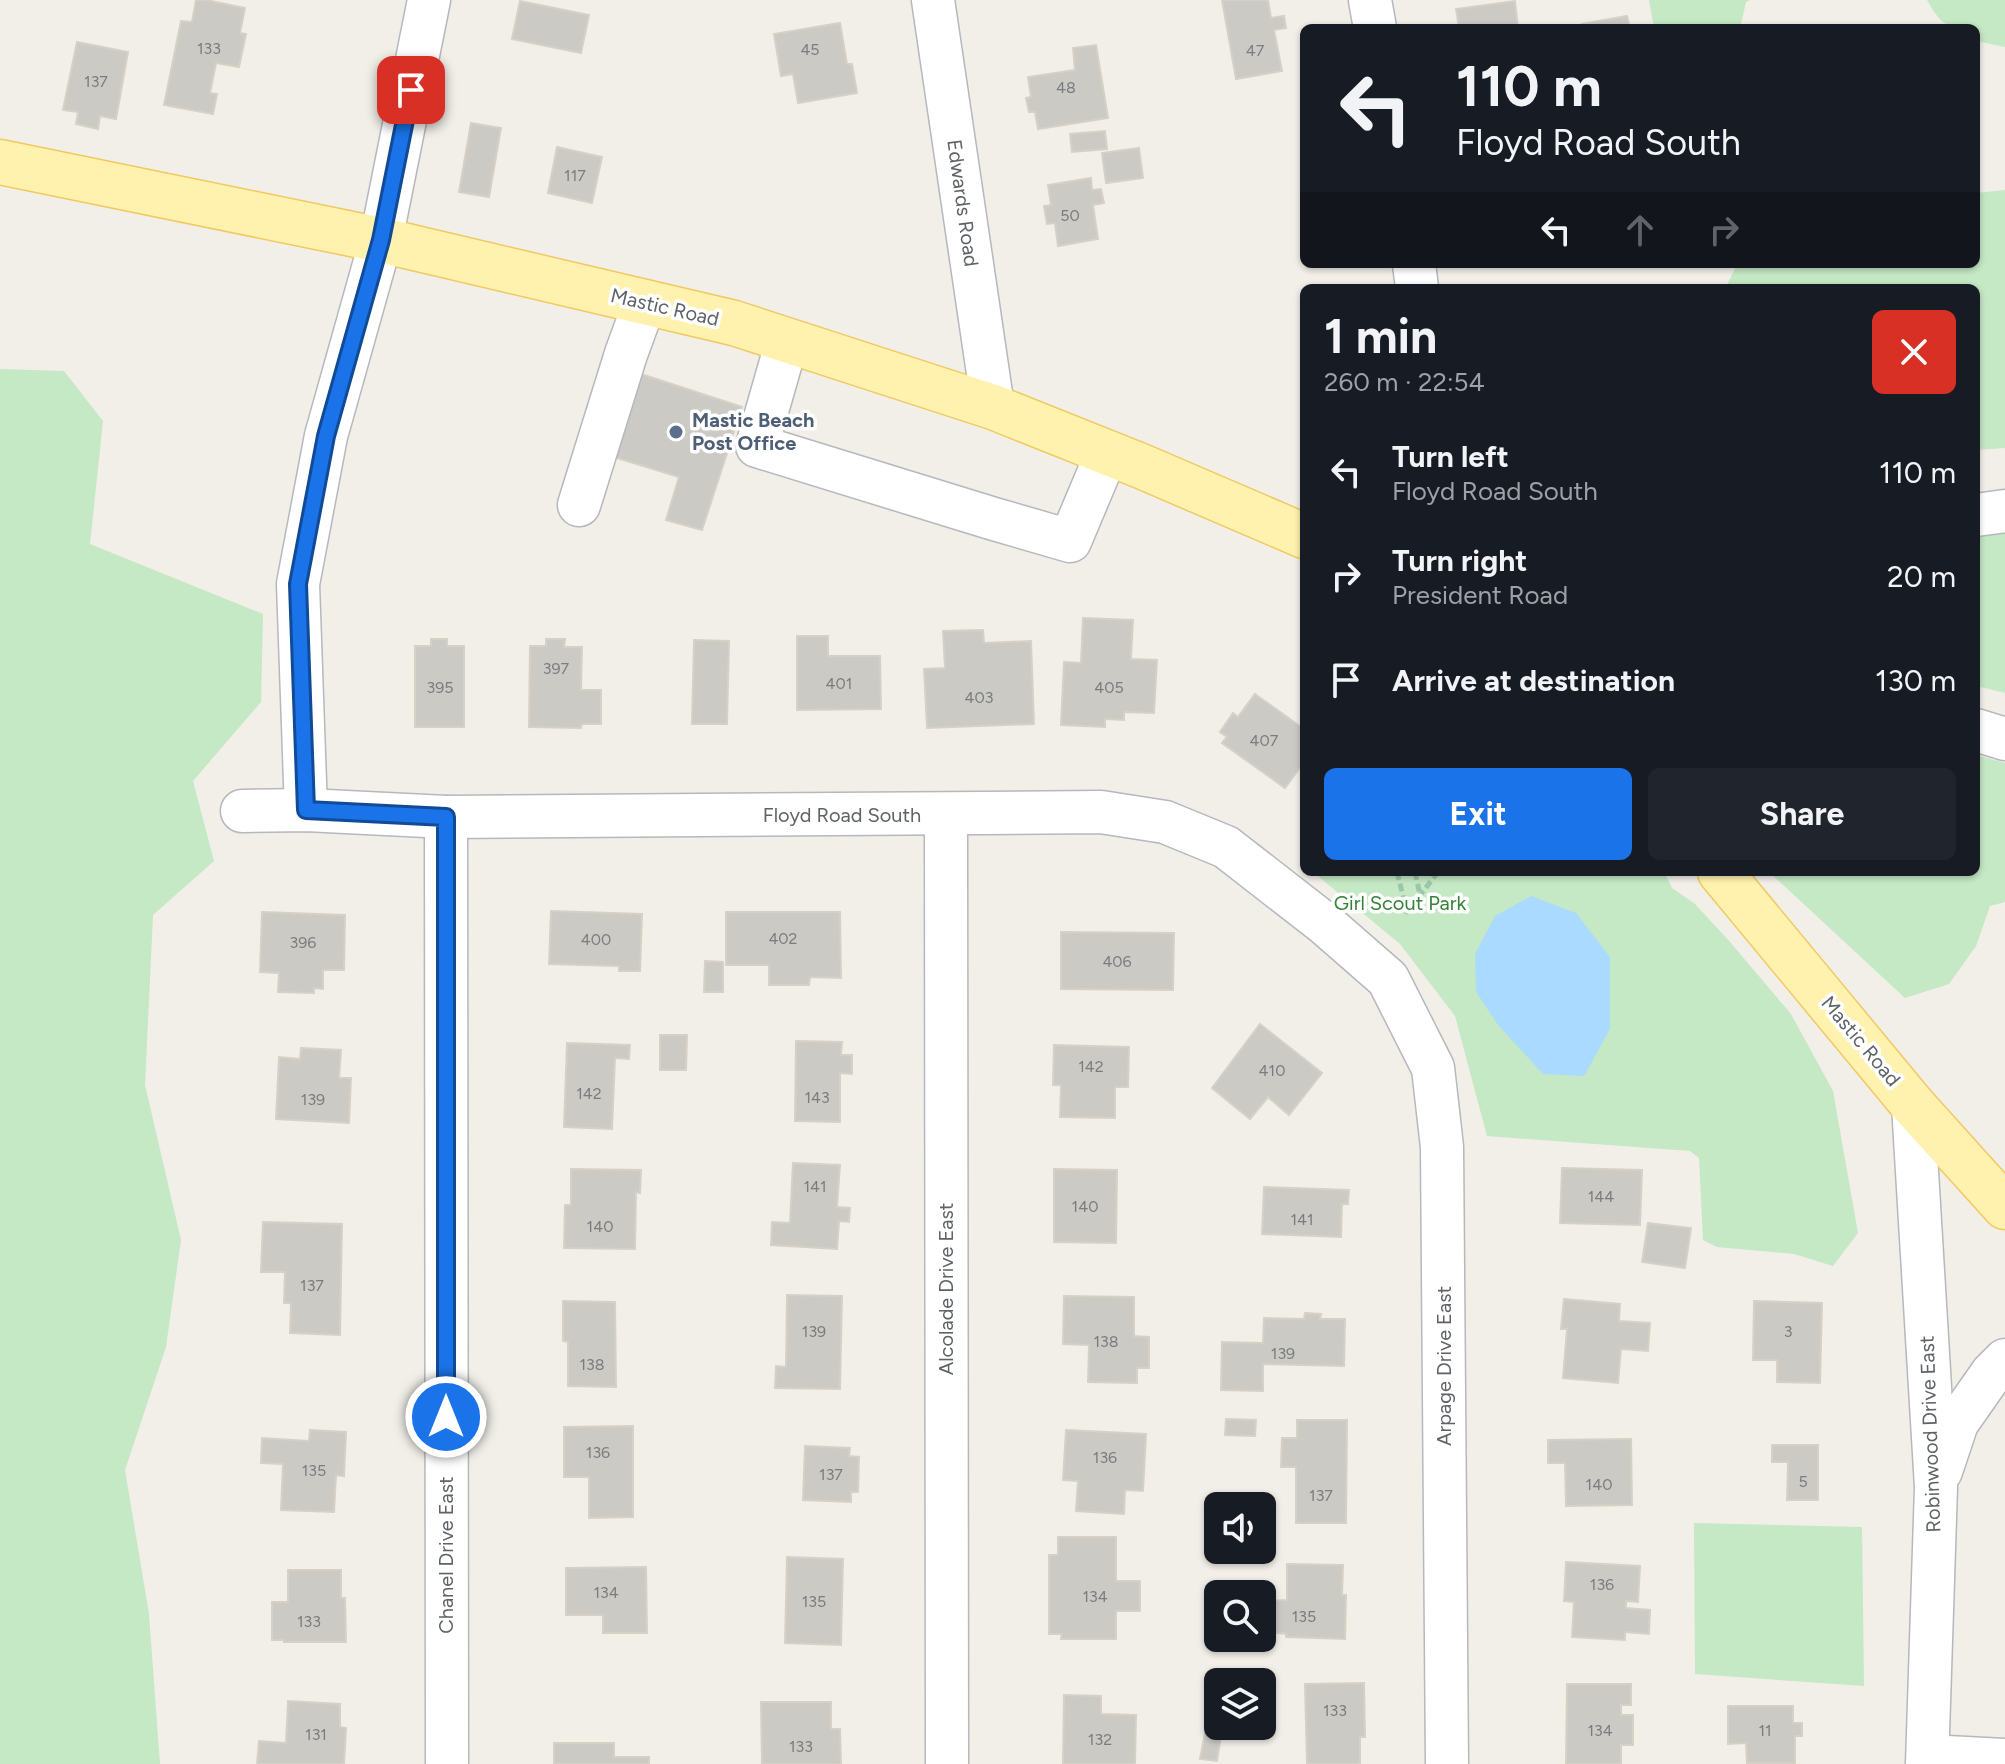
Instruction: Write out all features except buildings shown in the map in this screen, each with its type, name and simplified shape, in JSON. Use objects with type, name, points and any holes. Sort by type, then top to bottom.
[{"type":"main road","name":"Mastic Road","points":[[0,162],[381,240],[734,323],[993,407],[1300,534]]},
{"type":"main road","name":"Mastic Road","points":[[1723,876],[1913,1105],[2005,1207]]},
{"type":"street","points":[[306,810],[298,584],[326,436],[381,240],[429,0]]},
{"type":"street","name":"Edwards Road","points":[[933,0],[993,407]]},
{"type":"street","points":[[1370,0],[1374,24]]},
{"type":"street","points":[[579,505],[645,302]]},
{"type":"street","points":[[787,341],[757,446],[1070,541],[1107,453]]},
{"type":"street","points":[[1980,514],[2005,511]]},
{"type":"street","points":[[1980,731],[2005,739]]},
{"type":"street","name":"Floyd Road South","points":[[242,811],[306,810],[446,817],[1101,812],[1165,822],[1226,847],[1325,924],[1388,979]]},
{"type":"street","name":"Alcolade Drive East","points":[[946,814],[947,1764]]},
{"type":"street","name":"Chanel Drive East","points":[[446,817],[447,1764]]},
{"type":"street","name":"Arpage Drive East","points":[[1388,979],[1433,1068],[1442,1147],[1447,1764]]},
{"type":"street","name":"Robinwood Drive East","points":[[1913,1105],[1936,1487],[1927,1760]]},
{"type":"street","points":[[1936,1487],[1957,1423],[1992,1373],[2005,1360]]},
{"type":"street","points":[[1927,1760],[2005,1760]]},
{"type":"path","points":[[1398,876],[1407,912],[1435,876]]},
{"type":"path","points":[[1416,876],[1420,896]]},
{"type":"green space","points":[[1649,0],[1750,0],[1746,2],[1741,24],[1653,24]]},
{"type":"green space","points":[[1927,0],[2005,0],[2005,47],[1980,42],[1980,24],[1946,24]]},
{"type":"green space","points":[[2005,190],[2005,448],[1980,450],[1980,284],[1728,284],[1735,268],[1980,268],[1980,193]]},
{"type":"green space","points":[[0,369],[64,371],[103,421],[90,544],[263,614],[261,702],[193,781],[214,861],[153,915],[145,1085],[181,1240],[166,1347],[125,1470],[149,1614],[160,1764],[0,1764]]},
{"type":"green space","points":[[2005,531],[2005,693],[1980,687],[1980,534]]},
{"type":"green space","points":[[1980,756],[2005,763],[2005,902],[1990,906],[1976,946],[1949,984],[1905,998],[1773,876],[1980,876]]},
{"type":"green space","name":"Girl Scout Park","points":[[1318,876],[1666,876],[1672,888],[1695,904],[1791,1014],[1833,1091],[1858,1233],[1833,1266],[1794,1254],[1717,1247],[1703,1240],[1699,1158],[1690,1151],[1487,1136],[1455,1016],[1400,944]]},
{"type":"green space","points":[[1694,1523],[1862,1527],[1864,1686],[1695,1674]]},
{"type":"water","points":[[1531,896],[1576,913],[1610,957],[1610,1029],[1584,1076],[1543,1074],[1498,1025],[1476,992],[1475,954],[1495,916]]},
{"type":"place","name":"Mastic Beach Post Office","points":[[676,432]]},
{"type":"route","points":[[411,90],[381,240],[326,436],[298,584],[306,810],[446,817],[446,1417]]}]
